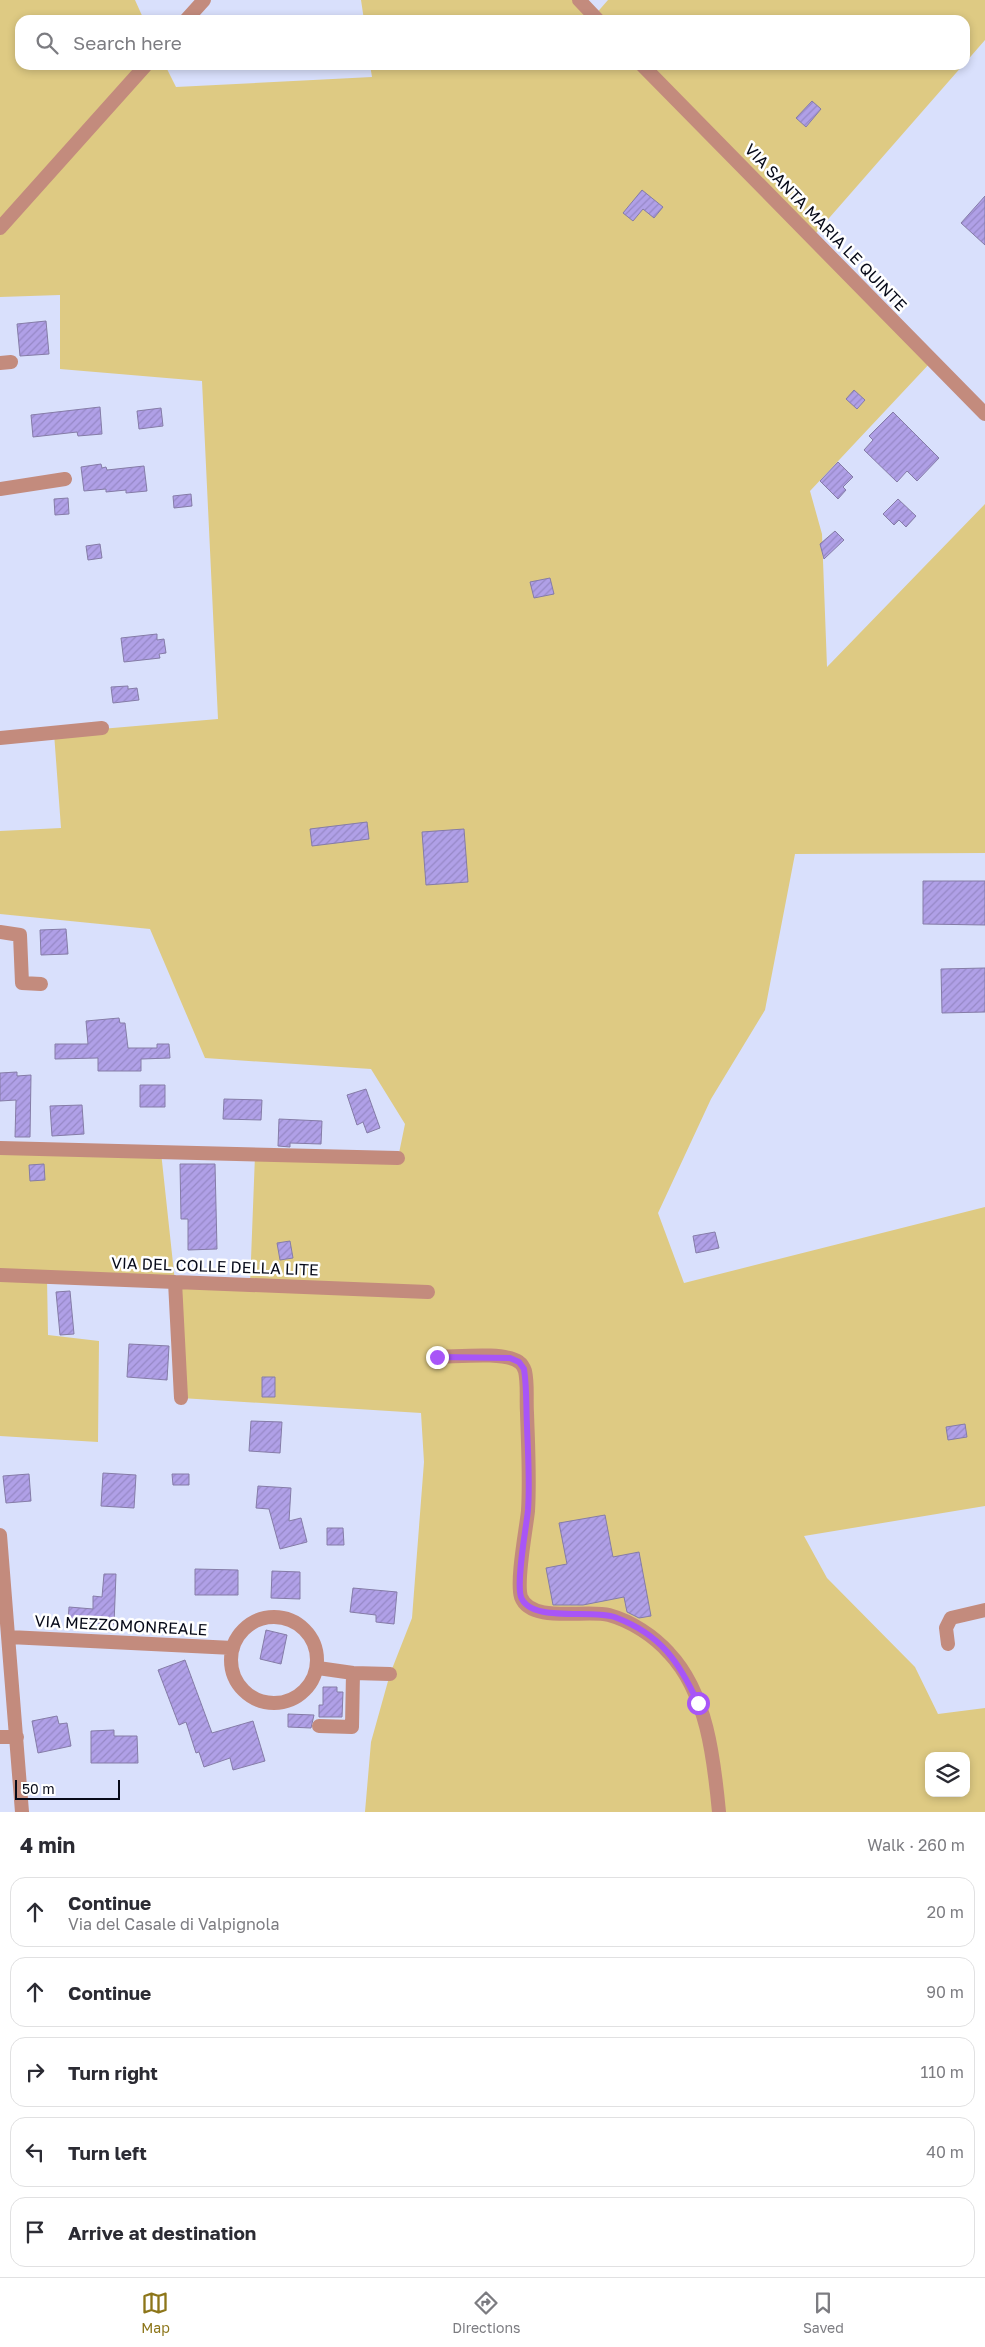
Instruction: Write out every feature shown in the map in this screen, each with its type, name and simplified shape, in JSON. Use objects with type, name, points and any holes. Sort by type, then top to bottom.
[{"type":"street","points":[[190,15],[204,0]]},
{"type":"street","points":[[579,0],[593,15]]},
{"type":"street","points":[[0,228],[142,70]]},
{"type":"street","name":"VIA SANTA MARIA LE QUINTE","points":[[647,70],[985,414]]},
{"type":"street","points":[[0,489],[65,480]]},
{"type":"street","points":[[0,738],[102,728]]},
{"type":"street","points":[[0,932],[20,935],[22,983],[41,984]]},
{"type":"street","points":[[0,1148],[398,1158]]},
{"type":"street","name":"VIA DEL COLLE DELLA LITE","points":[[0,1275],[428,1292]]},
{"type":"street","points":[[174,1282],[181,1398]]},
{"type":"street","points":[[437,1357],[510,1358],[519,1362],[524,1369],[529,1496],[520,1579],[522,1600],[529,1607],[542,1612],[598,1613],[618,1618],[657,1641],[670,1654],[681,1669],[698,1703],[705,1725],[719,1812]]},
{"type":"street","points":[[0,1534],[22,1812]]},
{"type":"street","points":[[948,1644],[946,1628],[951,1618],[985,1610]]},
{"type":"street","points":[[271,1617],[284,1618],[296,1622],[307,1631],[314,1642],[318,1654],[318,1668],[313,1681],[304,1692],[293,1700],[279,1704],[265,1703],[252,1697],[241,1688],[234,1676],[231,1662],[232,1648],[238,1636],[247,1626],[258,1620],[271,1617]]},
{"type":"street","name":"VIA MEZZOMONREALE","points":[[9,1637],[232,1648]]},
{"type":"street","points":[[318,1668],[390,1674]]},
{"type":"street","points":[[318,1726],[352,1727],[353,1672]]},
{"type":"street","points":[[0,1737],[16,1737]]},
{"type":"shaded area","points":[[0,0],[135,0],[142,15],[15,15],[15,70],[168,70],[176,87],[372,77],[371,70],[959,70],[809,241],[931,362],[810,491],[822,534],[827,667],[985,504],[985,853],[795,854],[765,1010],[711,1099],[658,1213],[684,1283],[985,1207],[985,1506],[804,1536],[827,1578],[915,1667],[938,1714],[985,1708],[985,1812],[365,1812],[371,1742],[390,1674],[412,1618],[424,1462],[421,1413],[181,1398],[174,1282],[47,1278],[48,1335],[99,1341],[98,1442],[0,1436],[0,1148],[161,1152],[175,1282],[250,1285],[255,1155],[398,1158],[405,1124],[371,1069],[205,1058],[150,929],[0,914],[0,831],[61,828],[54,733],[218,719],[202,381],[60,369],[60,295],[0,297]]},
{"type":"shaded area","points":[[361,0],[579,0],[593,15],[363,15]]},
{"type":"shaded area","points":[[608,0],[985,0],[985,40],[970,57],[970,15],[595,15]]},
{"type":"building","points":[[812,101],[821,109],[806,127],[796,118]]},
{"type":"building","points":[[642,190],[663,207],[654,218],[643,209],[633,221],[623,213]]},
{"type":"building","points":[[985,196],[985,245],[961,223]]},
{"type":"building","points":[[46,321],[49,354],[20,356],[17,324]]},
{"type":"building","points":[[854,390],[865,400],[857,409],[846,399]]},
{"type":"building","points":[[100,407],[102,434],[78,436],[77,432],[33,437],[31,415]]},
{"type":"building","points":[[161,408],[163,426],[139,429],[137,411]]},
{"type":"building","points":[[893,412],[939,458],[917,481],[907,471],[897,482],[864,450],[873,440],[869,436]]},
{"type":"building","points":[[838,462],[853,477],[843,487],[846,490],[838,499],[820,481]]},
{"type":"building","points":[[101,464],[102,468],[106,467],[107,470],[144,466],[147,491],[126,493],[126,490],[106,492],[106,489],[84,491],[81,467]]},
{"type":"building","points":[[191,494],[192,506],[174,508],[173,496]]},
{"type":"building","points":[[68,498],[69,514],[55,515],[54,499]]},
{"type":"building","points":[[898,499],[916,516],[906,527],[899,520],[894,525],[883,514]]},
{"type":"building","points":[[835,531],[844,540],[824,559],[820,544]]},
{"type":"building","points":[[100,544],[102,558],[88,560],[86,546]]},
{"type":"building","points":[[550,578],[554,594],[534,598],[530,582]]},
{"type":"building","points":[[157,634],[157,640],[164,639],[166,653],[159,654],[160,658],[124,662],[121,638]]},
{"type":"building","points":[[128,686],[128,689],[137,688],[139,700],[113,703],[111,687]]},
{"type":"building","points":[[367,822],[369,839],[312,846],[310,829]]},
{"type":"building","points":[[464,829],[468,882],[426,885],[422,832]]},
{"type":"building","points":[[923,881],[985,881],[985,925],[923,924]]},
{"type":"building","points":[[66,929],[68,954],[41,955],[40,930]]},
{"type":"building","points":[[985,968],[985,1012],[942,1013],[941,969]]},
{"type":"building","points":[[119,1018],[120,1023],[125,1023],[128,1048],[157,1048],[157,1044],[169,1044],[170,1058],[141,1059],[141,1071],[98,1071],[98,1058],[55,1059],[55,1044],[88,1044],[86,1021]]},
{"type":"building","points":[[17,1072],[17,1076],[31,1075],[30,1137],[15,1137],[16,1100],[0,1101],[0,1073]]},
{"type":"building","points":[[140,1085],[165,1085],[165,1107],[140,1107]]},
{"type":"building","points":[[366,1089],[380,1128],[367,1133],[363,1122],[357,1125],[347,1095]]},
{"type":"building","points":[[224,1099],[262,1100],[261,1120],[223,1119]]},
{"type":"building","points":[[82,1105],[84,1134],[52,1136],[50,1106]]},
{"type":"building","points":[[279,1119],[322,1121],[321,1144],[290,1143],[290,1147],[278,1146]]},
{"type":"building","points":[[44,1164],[45,1180],[30,1181],[29,1165]]},
{"type":"building","points":[[180,1164],[215,1164],[217,1249],[188,1250],[188,1219],[181,1219]]},
{"type":"building","points":[[715,1232],[719,1248],[696,1253],[693,1236]]},
{"type":"building","points":[[290,1241],[293,1258],[280,1260],[277,1243]]},
{"type":"building","points":[[70,1291],[74,1334],[60,1335],[56,1292]]},
{"type":"building","points":[[129,1344],[169,1346],[167,1380],[127,1377]]},
{"type":"building","points":[[262,1377],[275,1377],[275,1397],[262,1397]]},
{"type":"building","points":[[251,1421],[282,1422],[280,1453],[249,1451]]},
{"type":"building","points":[[965,1424],[967,1437],[948,1440],[946,1427]]},
{"type":"building","points":[[103,1473],[136,1475],[134,1508],[101,1506]]},
{"type":"building","points":[[29,1474],[31,1501],[6,1503],[3,1476]]},
{"type":"building","points":[[172,1474],[189,1474],[189,1485],[173,1485]]},
{"type":"building","points":[[258,1486],[291,1488],[289,1521],[301,1518],[307,1542],[280,1549],[269,1509],[256,1508]]},
{"type":"building","points":[[605,1515],[613,1557],[639,1552],[651,1616],[639,1618],[627,1612],[624,1597],[583,1605],[553,1605],[546,1568],[567,1564],[559,1523]]},
{"type":"building","points":[[327,1528],[343,1528],[344,1545],[327,1545]]},
{"type":"building","points":[[195,1569],[238,1570],[238,1595],[195,1595]]},
{"type":"building","points":[[272,1571],[300,1572],[300,1599],[271,1598]]},
{"type":"building","points":[[104,1574],[116,1574],[114,1624],[68,1622],[69,1607],[93,1609],[93,1596],[102,1597]]},
{"type":"building","points":[[353,1588],[397,1592],[394,1624],[376,1622],[376,1615],[350,1612]]},
{"type":"building","points":[[266,1630],[287,1635],[281,1664],[260,1659]]},
{"type":"building","points":[[185,1660],[212,1733],[253,1721],[265,1761],[233,1770],[230,1758],[204,1767],[199,1752],[196,1753],[186,1722],[179,1725],[158,1670]]},
{"type":"building","points":[[323,1687],[337,1687],[337,1692],[343,1692],[342,1717],[319,1717],[319,1705],[323,1705]]},
{"type":"building","points":[[288,1714],[314,1715],[311,1728],[288,1727]]},
{"type":"building","points":[[57,1716],[59,1724],[67,1723],[71,1746],[38,1753],[32,1721]]},
{"type":"building","points":[[114,1730],[114,1736],[137,1736],[138,1763],[91,1763],[91,1731]]},
{"type":"route","points":[[437,1357],[510,1358],[519,1362],[524,1369],[526,1381],[529,1496],[520,1579],[522,1600],[533,1610],[553,1613],[602,1613],[618,1618],[642,1630],[657,1641],[674,1658],[698,1703]]}]
